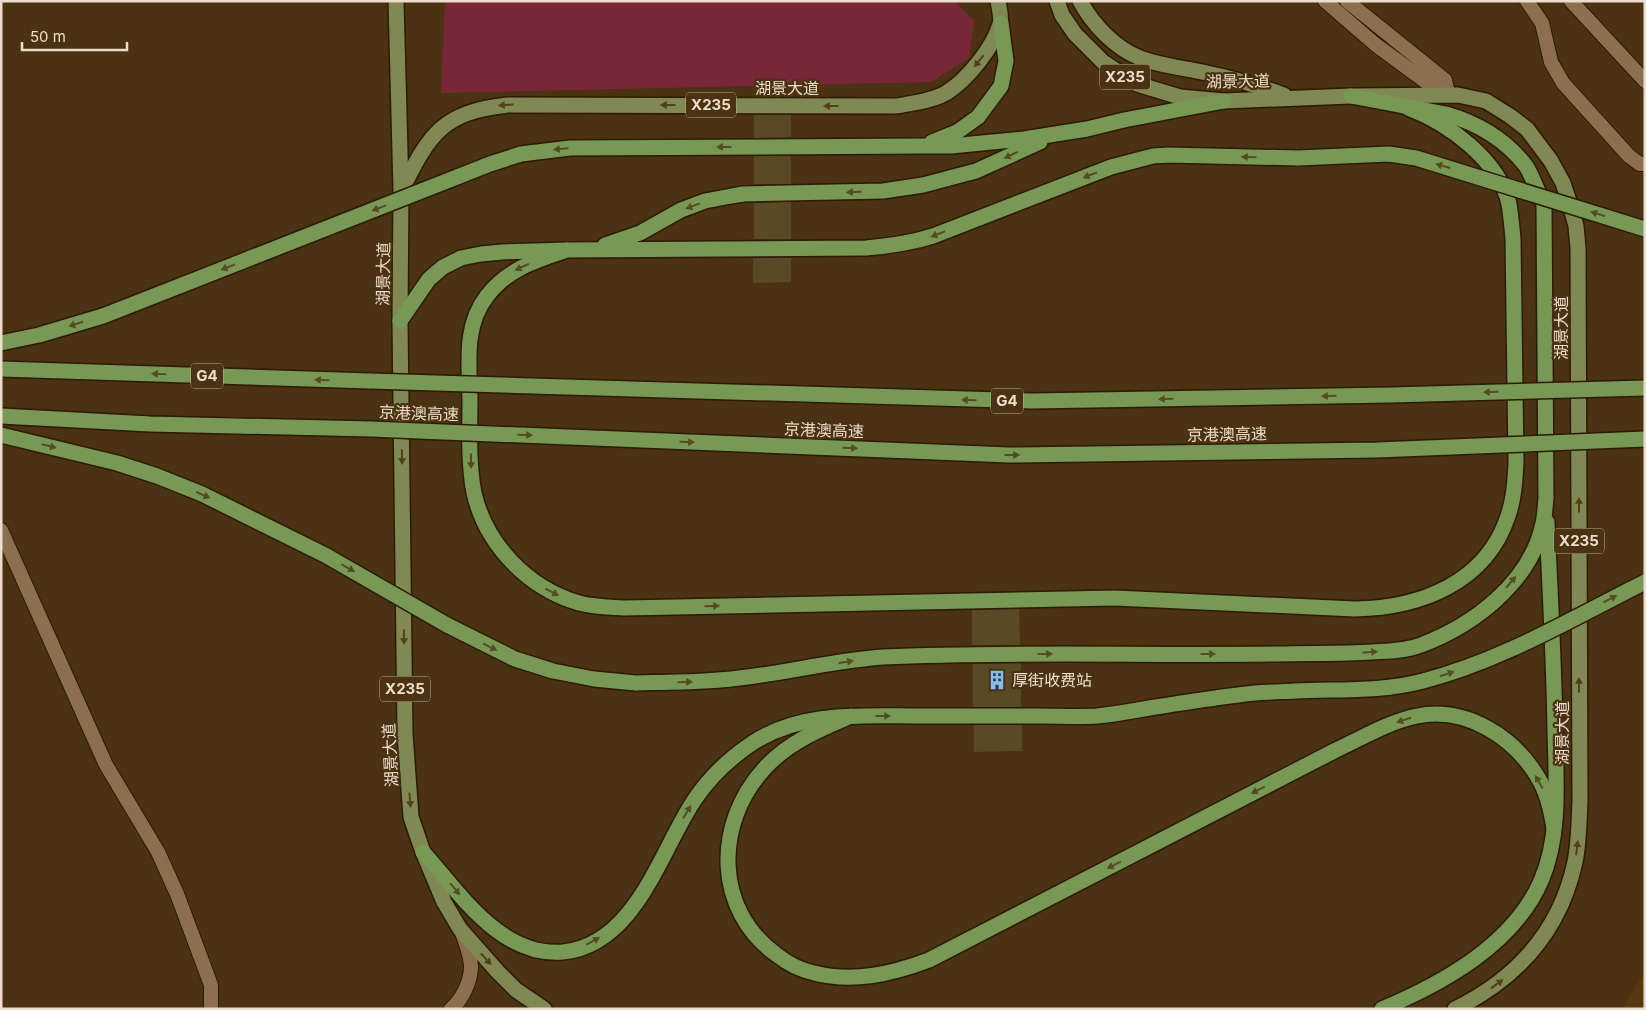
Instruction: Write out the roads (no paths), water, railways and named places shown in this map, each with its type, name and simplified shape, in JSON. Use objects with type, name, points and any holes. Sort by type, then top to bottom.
[{"type":"highway","points":[[922,146],[957,132],[978,117],[1001,86],[1006,61],[1001,23]]},
{"type":"highway","points":[[1351,96],[1446,114],[1461,118],[1487,131],[1511,150],[1526,167],[1544,205],[1546,498],[1554,659],[1556,778],[1554,828],[1549,857],[1540,882],[1526,906],[1508,928],[1485,950],[1461,969],[1428,988],[1382,1009]]},
{"type":"highway","points":[[1,343],[38,335],[103,316],[457,177],[521,154],[570,148],[922,146],[1024,140],[1224,101]]},
{"type":"highway","points":[[567,250],[534,261],[513,271],[497,283],[485,297],[475,316],[470,336],[469,359],[471,471],[481,515],[491,535],[504,554],[538,584],[558,595],[594,606],[624,608],[1115,598],[1373,609],[1391,607],[1427,598],[1441,592],[1460,580],[1478,565],[1496,542],[1508,516],[1512,500],[1516,463],[1513,239],[1509,203],[1501,184],[1489,166],[1477,153],[1441,124],[1408,108]]},
{"type":"highway","points":[[587,250],[640,233],[681,210],[705,201],[743,194],[903,189],[976,171],[1055,135]]},
{"type":"highway","points":[[400,321],[428,279],[443,267],[461,258],[502,252],[567,250],[866,248],[891,246],[933,236],[1112,166],[1153,156],[1298,158],[1388,154],[1416,158],[1645,229]]},
{"type":"highway","name":"京港澳高速","points":[[1,369],[1032,402],[1645,388]]},
{"type":"highway","name":"京港澳高速","points":[[1,416],[150,424],[371,428],[1009,455],[1377,450],[1645,439]]},
{"type":"highway","points":[[1,434],[116,463],[157,476],[202,494],[325,555],[447,624],[515,659],[553,671],[594,679],[636,683],[725,680],[847,661],[882,658],[997,654],[1359,653],[1418,646],[1462,625],[1499,596],[1520,571],[1536,545],[1543,524],[1546,498]]},
{"type":"highway","points":[[423,852],[487,924],[507,938],[527,948],[547,952],[564,952],[581,947],[604,935],[616,925],[632,907],[657,871],[683,818],[707,783],[736,755],[768,734],[787,726],[808,720],[851,716],[1097,716],[1240,694],[1382,688],[1422,682],[1454,672],[1524,643],[1645,582]]},
{"type":"highway","points":[[851,716],[815,732],[793,745],[776,757],[764,769],[739,805],[728,846],[730,886],[737,908],[749,930],[766,948],[786,962],[812,973],[837,977],[884,974],[929,960],[1336,750],[1385,726],[1416,716],[1449,714],[1465,718],[1486,727],[1507,741],[1523,757],[1540,781],[1550,803],[1554,828]]},
{"type":"main road","points":[[396,1],[401,190]]},
{"type":"main road","points":[[987,1],[1001,23]]},
{"type":"main road","points":[[998,1],[1001,23]]},
{"type":"main road","name":"湖景大道","points":[[1058,1],[1062,15],[1075,34],[1103,62],[1137,84],[1180,97],[1224,101],[1351,96],[1458,95],[1486,101],[1527,129],[1551,161],[1563,182],[1576,226],[1578,248],[1580,801],[1575,862],[1560,907],[1547,933],[1531,954],[1492,988],[1455,1009]]},
{"type":"main road","points":[[1080,1],[1088,16],[1109,39],[1139,58],[1239,80],[1292,98]]},
{"type":"main road","name":"湖景大道","points":[[544,1009],[516,990],[460,929],[444,902],[411,817],[406,734],[400,321],[401,190],[415,162],[436,132],[458,118],[486,107],[508,105],[897,106],[922,101],[946,93],[978,64],[986,53],[1001,23]]},
{"type":"street","points":[[1325,1],[1376,45],[1444,96],[1447,85],[1446,80],[1347,1]]},
{"type":"street","points":[[1527,1],[1542,23],[1551,62],[1563,83],[1629,156],[1640,164],[1645,164]]},
{"type":"street","points":[[1571,1],[1645,81]]},
{"type":"street","points":[[1,530],[106,765],[158,852],[177,894],[211,985],[211,1009]]},
{"type":"street","points":[[451,1009],[466,986],[471,967],[467,946],[460,929]]},
{"type":"place","name":"厚街收费站","points":[[997,680]]}]
